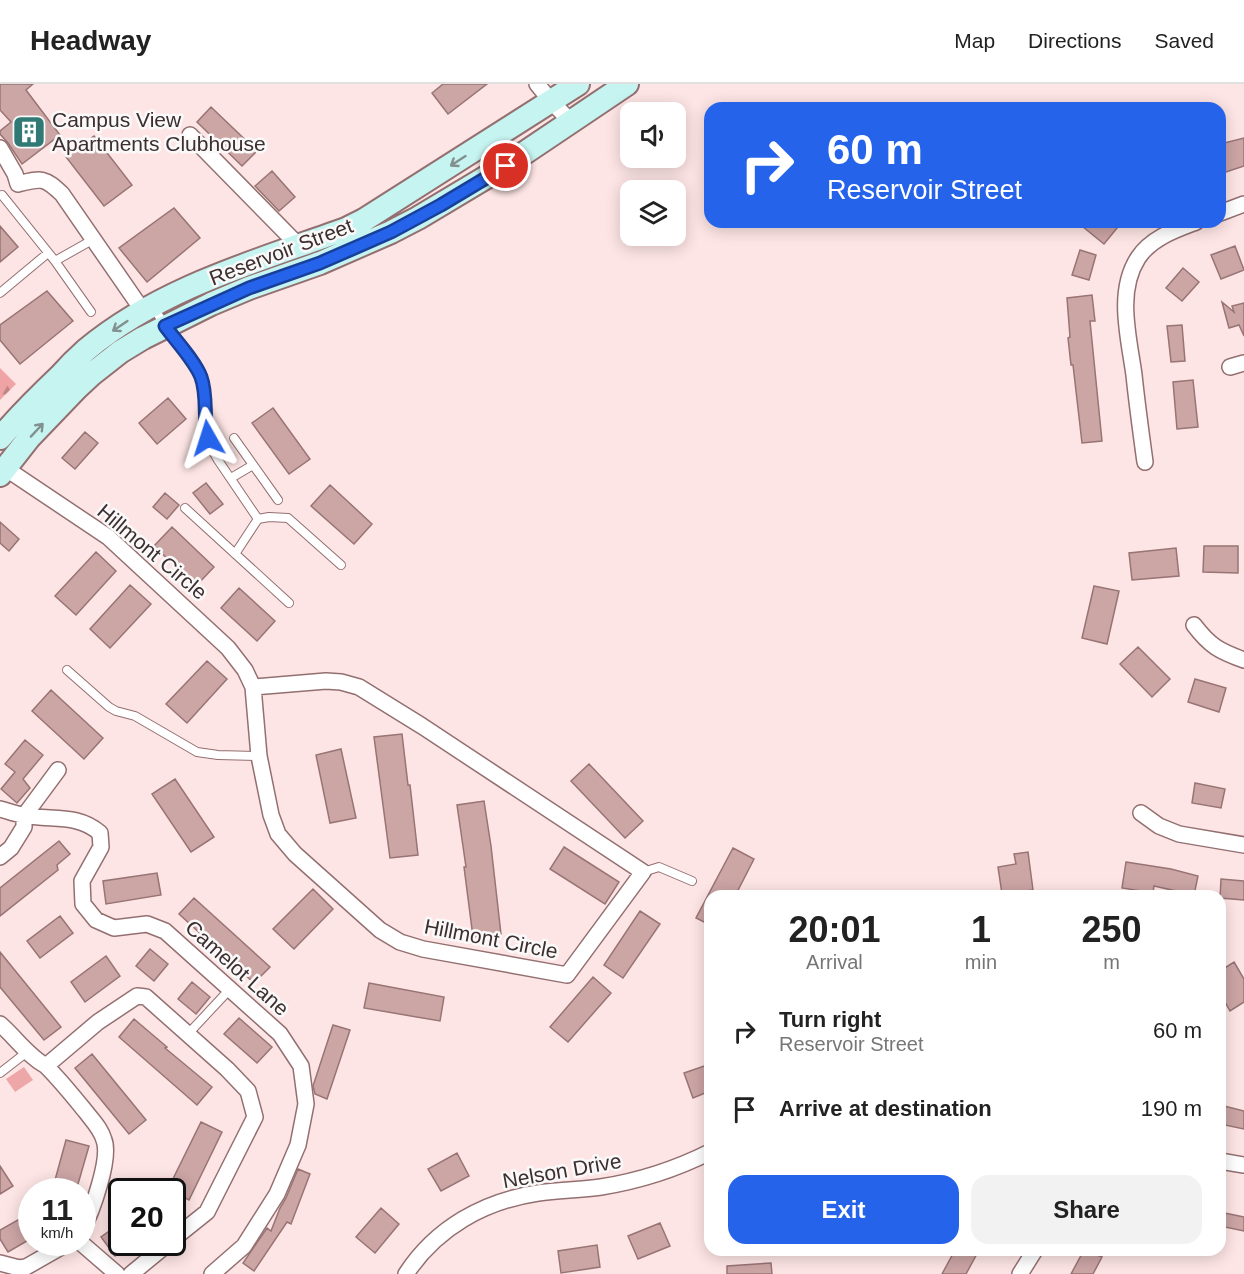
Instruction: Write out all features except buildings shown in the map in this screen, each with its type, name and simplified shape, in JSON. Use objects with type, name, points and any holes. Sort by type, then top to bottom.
[{"type":"main road","name":"Reservoir Street","points":[[0,438],[22,412],[86,351],[148,309],[197,283],[346,229],[364,220],[401,198],[544,93],[578,84]]},
{"type":"main road","name":"Reservoir Street","points":[[2,472],[29,438],[92,374],[120,352],[165,326],[249,288],[320,263],[391,232],[506,166],[627,84]]},
{"type":"street","points":[[544,93],[571,122]]},
{"type":"street","points":[[190,135],[299,246]]},
{"type":"street","points":[[0,148],[18,184],[39,179],[46,181],[62,194],[148,309]]},
{"type":"street","points":[[1226,211],[1244,204]]},
{"type":"street","points":[[1145,462],[1127,332],[1127,289],[1131,272],[1139,257],[1160,237],[1182,228]]},
{"type":"street","name":"Hillmont Circle","points":[[2,472],[108,537],[228,648],[253,687],[260,756],[271,815],[278,834],[295,854],[380,930],[400,942],[423,949],[567,975],[643,872]]},
{"type":"street","points":[[1194,625],[1218,650],[1244,660]]},
{"type":"street","points":[[253,687],[326,681],[359,687],[643,872]]},
{"type":"street","points":[[0,857],[11,848],[24,827],[24,816],[58,770]]},
{"type":"street","name":"Camelot Lane","points":[[0,809],[24,816],[78,820],[100,832],[101,847],[82,881],[83,904],[96,920],[114,928],[147,924],[165,931],[280,1034],[301,1066],[306,1104],[298,1145],[277,1194],[244,1246],[212,1274]]},
{"type":"street","points":[[1141,813],[1159,826],[1179,834],[1244,845]]},
{"type":"street","points":[[46,1066],[98,1022],[137,996],[146,997],[227,1068],[248,1091],[255,1117],[207,1212],[186,1229]]},
{"type":"street","points":[[0,1024],[34,1059],[46,1066],[62,1081],[95,1123],[105,1141],[106,1152],[96,1193]]},
{"type":"street","name":"Nelson Drive","points":[[406,1274],[418,1257],[442,1233],[486,1207],[524,1196],[604,1186],[643,1178],[704,1155]]},
{"type":"street","points":[[1226,1162],[1244,1165]]},
{"type":"street","points":[[0,1263],[12,1267],[26,1267],[45,1256]]},
{"type":"street","points":[[96,1256],[117,1274]]},
{"type":"street","points":[[131,1274],[153,1256]]},
{"type":"street","points":[[1020,1274],[1031,1256]]},
{"type":"lane","points":[[18,184],[1,195],[55,261],[91,312]]},
{"type":"lane","points":[[55,261],[94,238]]},
{"type":"lane","points":[[0,293],[48,253]]},
{"type":"lane","points":[[148,309],[165,326],[196,366],[204,392],[205,423],[213,453],[258,519]]},
{"type":"lane","points":[[234,438],[278,500]]},
{"type":"lane","points":[[231,478],[253,465]]},
{"type":"lane","points":[[185,508],[289,603]]},
{"type":"lane","points":[[235,554],[258,519],[288,518],[341,565]]},
{"type":"lane","points":[[67,670],[109,707],[135,716],[197,752],[260,756]]},
{"type":"lane","points":[[643,872],[659,867],[692,881]]},
{"type":"lane","points":[[188,1034],[230,989]]},
{"type":"lane","points":[[0,1073],[27,1052]]},
{"type":"green space","points":[[0,368],[16,384],[0,400]]},
{"type":"shaded area","points":[[24,1067],[33,1080],[15,1092],[6,1079]]},
{"type":"place","name":"Campus View Apartments Clubhouse","points":[[29,132]]},
{"type":"route","points":[[208,438],[201,377],[196,366],[165,326],[249,288],[320,263],[391,232],[506,166]]}]
